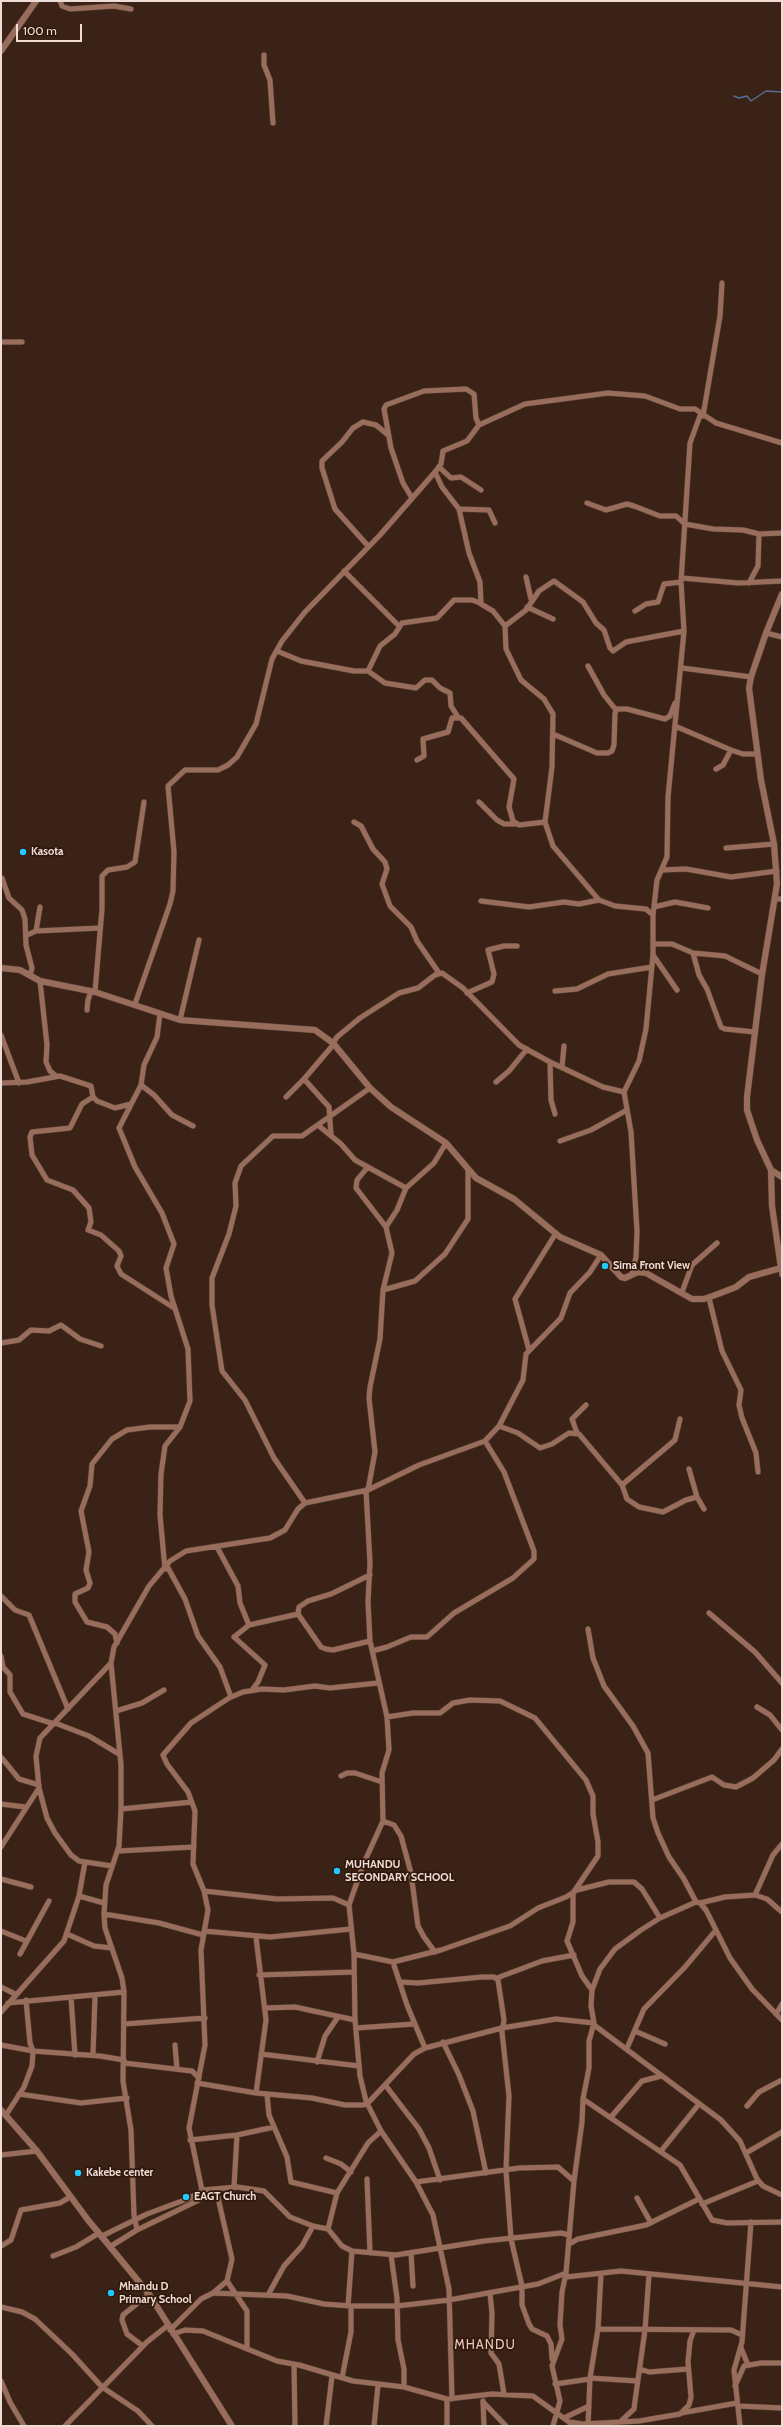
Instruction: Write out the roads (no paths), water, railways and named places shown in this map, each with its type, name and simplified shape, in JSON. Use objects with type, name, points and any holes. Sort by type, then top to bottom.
[{"type":"street","points":[[1,50],[36,1]]},
{"type":"street","points":[[60,1],[62,6],[70,8],[114,6],[131,9]]},
{"type":"street","points":[[264,55],[264,66],[270,80],[273,123]]},
{"type":"street","points":[[632,1274],[636,1257],[637,1231],[631,1132],[624,1092],[641,1052],[648,1022],[653,955],[653,915],[657,880],[667,857],[668,797],[677,698],[682,668],[684,631],[681,580],[690,443],[702,414],[720,316],[722,283]]},
{"type":"street","points":[[1,342],[22,342]]},
{"type":"street","points":[[412,498],[403,483],[388,435],[384,409],[386,405],[424,391],[466,389],[473,392],[476,397],[476,418],[479,425]]},
{"type":"street","points":[[135,1004],[170,904],[173,891],[175,864],[168,786],[185,770],[218,770],[228,765],[237,757],[256,724],[269,671],[277,651],[305,612],[436,472],[439,467],[443,451],[467,442],[479,425],[525,404],[608,393],[645,396],[680,409],[695,409],[716,423],[782,443]]},
{"type":"street","points":[[368,546],[335,509],[322,468],[322,461],[342,442],[353,428],[363,422],[376,425],[388,435]]},
{"type":"street","points":[[439,467],[451,478],[461,477],[481,490]]},
{"type":"street","points":[[436,472],[442,487],[458,509],[469,553],[480,582],[480,603]]},
{"type":"street","points":[[587,503],[606,510],[627,504],[660,516],[676,516],[685,524],[713,529],[743,530],[759,534],[782,533]]},
{"type":"street","points":[[458,509],[489,510],[494,523]]},
{"type":"street","points":[[749,583],[758,566],[759,534]]},
{"type":"street","points":[[344,571],[399,626]]},
{"type":"street","points":[[526,577],[531,600]]},
{"type":"street","points":[[635,611],[646,604],[658,602],[664,584],[681,580],[749,583],[782,581]]},
{"type":"street","points":[[505,626],[527,607],[531,600],[548,583],[556,582],[583,602],[596,623],[604,630],[610,648],[613,651],[626,642],[684,631]]},
{"type":"street","points":[[782,594],[750,677],[750,700],[757,754],[774,844],[777,871],[775,899],[762,974],[747,1087],[747,1110],[757,1140],[771,1170],[772,1206],[782,1275]]},
{"type":"street","points":[[368,671],[380,646],[395,634],[399,626],[406,622],[440,616],[454,600],[472,600],[493,611],[505,626],[505,645],[510,661],[521,680],[544,699],[554,718],[552,766],[545,822],[553,846],[599,900],[615,906],[646,909],[653,915]]},
{"type":"street","points":[[527,607],[553,619]]},
{"type":"street","points":[[766,633],[782,637]]},
{"type":"street","points":[[277,651],[301,661],[354,671],[368,671],[385,683],[412,688],[418,687],[426,680],[434,681],[440,688],[450,693],[451,706],[458,717],[464,720],[514,779],[509,807],[515,824]]},
{"type":"street","points":[[553,734],[596,753],[608,753],[612,751],[614,745],[616,710],[604,695],[588,666]]},
{"type":"street","points":[[682,668],[750,677]]},
{"type":"street","points":[[616,710],[627,708],[665,719],[670,716],[677,698]]},
{"type":"street","points":[[417,760],[424,756],[423,739],[448,732],[452,718],[458,717]]},
{"type":"street","points":[[675,726],[731,750],[743,754],[757,754]]},
{"type":"street","points":[[716,769],[724,765],[731,750]]},
{"type":"street","points":[[87,1010],[88,1000],[93,992],[100,928],[103,873],[108,870],[127,867],[135,862],[144,802]]},
{"type":"street","points":[[479,802],[497,820],[504,824],[545,822]]},
{"type":"street","points":[[354,822],[361,826],[373,849],[385,862],[387,869],[382,884],[390,906],[411,927],[417,941],[438,973],[452,978],[512,1040],[562,1068],[603,1087],[624,1092]]},
{"type":"street","points":[[726,848],[774,844]]},
{"type":"street","points":[[662,870],[686,869],[731,877],[777,871]]},
{"type":"street","points":[[2,878],[9,898],[24,914],[27,934],[26,945],[32,968],[30,976]]},
{"type":"street","points":[[775,899],[782,900]]},
{"type":"street","points":[[481,901],[528,907],[564,902],[579,904],[599,900]]},
{"type":"street","points":[[654,907],[675,902],[708,908]]},
{"type":"street","points":[[36,931],[40,907]]},
{"type":"street","points":[[92,928],[101,916]]},
{"type":"street","points":[[27,934],[36,931],[100,928]]},
{"type":"street","points":[[180,1020],[199,940]]},
{"type":"street","points":[[653,944],[672,944],[693,952],[725,956],[762,974]]},
{"type":"street","points":[[467,993],[492,982],[494,974],[488,950],[504,946],[517,946]]},
{"type":"street","points":[[693,952],[699,974],[707,989],[721,1026],[725,1030],[755,1032]]},
{"type":"street","points":[[653,955],[677,990]]},
{"type":"street","points":[[555,991],[577,989],[608,974],[652,967]]},
{"type":"street","points":[[1,968],[20,970],[40,981],[93,992],[135,1004],[180,1020],[310,1029],[334,1043],[370,1088],[391,1107],[446,1143],[460,1157],[468,1171],[476,1178],[508,1195],[556,1233],[601,1255],[611,1264],[621,1278],[638,1272],[646,1273],[692,1299],[709,1298],[736,1287],[748,1277],[781,1268]]},
{"type":"street","points":[[286,1097],[304,1080],[334,1043],[337,1037],[360,1018],[399,993],[418,988],[438,973]]},
{"type":"street","points":[[40,981],[47,1045],[46,1062],[50,1071],[55,1075],[91,1086],[93,1097],[97,1101],[116,1108],[131,1104]]},
{"type":"street","points":[[160,1014],[157,1037],[144,1065],[141,1085],[120,1124],[120,1132],[138,1173],[162,1213],[174,1244],[166,1268],[174,1308],[186,1341],[190,1373],[190,1401],[180,1427],[166,1446],[161,1474],[160,1515],[163,1542],[162,1562],[185,1599],[198,1636],[220,1667],[231,1697]]},
{"type":"street","points":[[1,1035],[19,1083]]},
{"type":"street","points":[[562,1068],[564,1046]]},
{"type":"street","points":[[496,1082],[509,1071],[527,1049]]},
{"type":"street","points":[[550,1062],[551,1100],[555,1114]]},
{"type":"street","points":[[1,1083],[19,1083],[55,1075]]},
{"type":"street","points":[[304,1080],[323,1098],[329,1107],[331,1115],[331,1135]]},
{"type":"street","points":[[141,1085],[154,1094],[172,1115],[193,1126]]},
{"type":"street","points":[[305,1503],[274,1458],[245,1400],[222,1371],[212,1305],[212,1278],[229,1234],[234,1213],[235,1183],[241,1166],[273,1136],[298,1137],[319,1126],[331,1115],[370,1088]]},
{"type":"street","points":[[93,1097],[82,1104],[70,1128],[32,1132],[30,1137],[32,1155],[47,1180],[73,1190],[88,1208],[91,1222],[88,1230],[101,1235],[119,1251],[121,1259],[118,1266],[121,1274],[174,1308]]},
{"type":"street","points":[[560,1141],[590,1130],[627,1110]]},
{"type":"street","points":[[319,1126],[331,1135],[355,1160],[367,1168],[375,1170],[406,1188]]},
{"type":"street","points":[[386,1227],[397,1210],[406,1188],[434,1163],[446,1143]]},
{"type":"street","points":[[367,1168],[355,1182],[356,1188],[386,1227],[392,1253],[383,1290],[380,1339],[369,1398],[375,1452],[367,1490],[370,1575],[370,1641],[378,1684],[387,1718],[389,1750],[382,1782],[383,1821],[363,1865],[350,1905],[354,1954],[355,2020],[362,2087],[368,2104],[381,2131],[416,2182],[431,2210],[449,2289],[450,2399],[447,2426]]},
{"type":"street","points":[[771,1170],[782,1177]]},
{"type":"street","points":[[383,1290],[415,1281],[445,1254],[468,1219],[468,1171]]},
{"type":"street","points":[[529,1350],[515,1300],[556,1233]]},
{"type":"street","points":[[682,1292],[692,1265],[717,1243]]},
{"type":"street","points":[[137,2230],[135,2220],[132,2148],[127,2098],[123,2081],[124,1992],[105,1928],[104,1914],[106,1885],[118,1851],[121,1809],[120,1754],[111,1663],[117,1643],[149,1586],[174,1557],[186,1551],[217,1547],[278,1535],[289,1525],[298,1509],[305,1503],[367,1490],[419,1465],[485,1441],[498,1426],[523,1380],[525,1356],[529,1350],[561,1318],[570,1293],[590,1272],[601,1255]]},
{"type":"street","points":[[709,1298],[722,1351],[740,1390],[738,1403],[742,1418],[756,1450],[758,1472]]},
{"type":"street","points":[[1,1343],[19,1340],[31,1330],[49,1331],[61,1325],[80,1339],[101,1346]]},
{"type":"street","points":[[586,1405],[572,1419],[577,1433],[622,1486],[627,1498],[630,1501],[656,1512],[670,1510],[682,1502],[697,1497]]},
{"type":"street","points":[[622,1486],[675,1440],[680,1419]]},
{"type":"street","points":[[498,1426],[518,1433],[540,1448],[552,1444],[569,1433],[577,1433]]},
{"type":"street","points":[[117,1643],[115,1634],[108,1627],[87,1622],[75,1602],[75,1594],[88,1588],[90,1584],[86,1570],[89,1552],[81,1511],[90,1486],[92,1464],[112,1439],[127,1430],[150,1427],[180,1427]]},
{"type":"street","points":[[372,1651],[387,1647],[411,1637],[427,1637],[454,1613],[513,1578],[534,1559],[534,1551],[504,1472],[485,1441]]},
{"type":"street","points":[[689,1469],[697,1497],[704,1509]]},
{"type":"street","points":[[217,1547],[238,1586],[240,1603],[249,1625]]},
{"type":"street","points":[[370,1575],[331,1594],[308,1601],[299,1607],[298,1614],[321,1647],[326,1649],[333,1650],[370,1641]]},
{"type":"street","points":[[1,1596],[15,1610],[28,1615],[68,1709]]},
{"type":"street","points":[[252,1690],[258,1682],[265,1665],[234,1637],[249,1625],[298,1614]]},
{"type":"street","points":[[709,1614],[755,1652],[782,1683]]},
{"type":"street","points":[[588,1629],[593,1658],[604,1686],[633,1726],[645,1747],[653,1818],[661,1840],[716,1930],[730,1958],[752,1989],[782,2020]]},
{"type":"street","points":[[1,1656],[3,1669],[10,1675],[10,1692],[23,1714],[55,1723],[89,1736],[120,1754]]},
{"type":"street","points":[[111,1663],[38,1743],[36,1756],[39,1787],[44,1809],[55,1833],[71,1855],[85,1862],[112,1866]]},
{"type":"street","points":[[111,2246],[137,2230],[199,2200],[203,2190],[190,2140],[189,2128],[205,2046],[201,1950],[208,1910],[204,1891],[193,1867],[196,1821],[192,1802],[188,1792],[164,1759],[163,1755],[191,1723],[231,1697],[252,1690],[284,1690],[315,1686],[330,1688],[378,1684]]},
{"type":"street","points":[[116,1711],[142,1703],[164,1690]]},
{"type":"street","points":[[387,1718],[413,1713],[436,1713],[453,1703],[486,1699],[500,1701],[535,1718],[586,1780],[593,1796],[593,1814],[598,1842],[598,1856],[573,1893],[573,1922],[568,1941],[582,1976],[592,1990]]},
{"type":"street","points":[[757,1707],[770,1715],[782,1730]]},
{"type":"street","points":[[652,1800],[712,1777],[724,1785],[736,1787],[753,1778],[774,1760],[782,1748]]},
{"type":"street","points":[[1,1757],[19,1779],[39,1787]]},
{"type":"street","points":[[341,1776],[347,1773],[355,1773],[382,1782]]},
{"type":"street","points":[[1,1847],[39,1787]]},
{"type":"street","points":[[121,1809],[192,1802]]},
{"type":"street","points":[[1,1804],[25,1807]]},
{"type":"street","points":[[383,1821],[394,1825],[402,1836],[412,1878],[418,1926],[435,1952]]},
{"type":"street","points":[[755,1895],[774,1855],[782,1844]]},
{"type":"street","points":[[118,1851],[194,1847]]},
{"type":"street","points":[[1,2012],[15,1994],[64,1941],[79,1896],[85,1862]]},
{"type":"street","points":[[1,1879],[31,1887]]},
{"type":"street","points":[[354,1954],[393,1962],[435,1952],[510,1926],[538,1908],[604,1882],[630,1880],[642,1889],[660,1918]]},
{"type":"street","points":[[204,1891],[276,1899],[333,1898],[350,1905]]},
{"type":"street","points":[[552,2364],[562,2338],[560,2325],[574,2181],[582,2122],[583,2099],[589,2068],[589,2041],[594,2024],[591,2006],[592,1990],[600,1969],[615,1948],[660,1918],[698,1902],[725,1897],[755,1895],[767,1899],[782,1912]]},
{"type":"street","points":[[79,1896],[104,1903]]},
{"type":"street","points":[[20,1954],[49,1901]]},
{"type":"street","points":[[104,1914],[159,1923],[203,1933],[256,1937],[298,1936],[351,1929]]},
{"type":"street","points":[[627,2048],[644,2009],[685,1967],[716,1930]]},
{"type":"street","points":[[1,1931],[26,1941]]},
{"type":"street","points":[[67,1934],[94,1946],[112,1948]]},
{"type":"street","points":[[256,1937],[259,1975],[264,2008],[265,2032],[256,2093]]},
{"type":"street","points":[[400,1982],[497,1978],[542,1961],[574,1954]]},
{"type":"street","points":[[393,1962],[414,2024],[425,2048]]},
{"type":"street","points":[[259,1975],[354,1972]]},
{"type":"street","points":[[497,1978],[501,1991],[504,2020],[502,2028],[509,2096],[506,2170],[511,2239],[522,2286],[522,2305],[529,2324],[532,2329],[543,2332],[549,2339],[555,2384],[560,2401],[553,2426]]},
{"type":"street","points":[[1,1987],[15,1994]]},
{"type":"street","points":[[8,2003],[26,2000],[95,1996],[124,1992]]},
{"type":"street","points":[[93,2055],[95,1996]]},
{"type":"street","points":[[71,1997],[75,2055]]},
{"type":"street","points":[[6,2115],[30,2074],[33,2051],[30,2043],[26,2000]]},
{"type":"street","points":[[776,2014],[782,2004]]},
{"type":"street","points":[[264,2008],[295,2007],[355,2020]]},
{"type":"street","points":[[317,2062],[325,2036],[338,2017]]},
{"type":"street","points":[[124,2024],[205,2018]]},
{"type":"street","points":[[1,2045],[33,2051],[93,2055],[124,2062],[192,2071],[198,2080],[256,2093],[312,2098],[345,2105],[368,2104],[414,2054],[425,2048],[443,2042],[502,2028],[556,2019],[594,2024],[732,2130],[746,2153],[758,2181],[763,2186],[782,2195]]},
{"type":"street","points":[[356,2028],[414,2024]]},
{"type":"street","points":[[635,2031],[665,2044]]},
{"type":"street","points":[[443,2042],[459,2075],[472,2111],[486,2172]]},
{"type":"street","points":[[175,2045],[177,2069]]},
{"type":"street","points":[[261,2054],[359,2066]]},
{"type":"street","points":[[610,2117],[642,2081],[661,2076]]},
{"type":"street","points":[[747,2106],[759,2092],[782,2080]]},
{"type":"street","points":[[386,2086],[419,2129],[429,2148],[440,2180]]},
{"type":"street","points":[[19,2094],[81,2103],[127,2098]]},
{"type":"street","points":[[267,2094],[269,2114],[287,2157],[292,2184],[337,2193]]},
{"type":"street","points":[[583,2099],[661,2152],[683,2169],[709,2217],[714,2222],[782,2222]]},
{"type":"street","points":[[661,2152],[699,2104]]},
{"type":"street","points":[[1,2110],[37,2151],[70,2197],[149,2294],[170,2330],[232,2426]]},
{"type":"street","points":[[190,2140],[237,2135],[274,2127]]},
{"type":"street","points":[[328,2229],[337,2193],[368,2143],[381,2131]]},
{"type":"street","points":[[746,2153],[782,2132]]},
{"type":"street","points":[[234,2187],[237,2135]]},
{"type":"street","points":[[1,2155],[37,2151]]},
{"type":"street","points":[[326,2158],[341,2164],[351,2172]]},
{"type":"street","points":[[416,2182],[440,2180],[486,2172],[558,2167],[574,2181]]},
{"type":"street","points":[[367,2179],[370,2253]]},
{"type":"street","points":[[569,2244],[578,2239],[651,2223],[701,2202],[758,2181]]},
{"type":"street","points":[[53,2256],[190,2198],[203,2190],[234,2187],[264,2191],[284,2213],[313,2226],[328,2229],[340,2244],[352,2251],[391,2255],[561,2233],[569,2235]]},
{"type":"street","points":[[65,2426],[143,2346],[170,2330],[201,2299],[213,2293],[227,2281],[232,2259],[216,2189]]},
{"type":"street","points":[[1,2246],[11,2240],[21,2210],[60,2203],[70,2197]]},
{"type":"street","points":[[637,2198],[651,2223]]},
{"type":"street","points":[[740,2426],[734,2370],[741,2348],[751,2222]]},
{"type":"street","points":[[268,2295],[284,2266],[302,2246],[313,2226]]},
{"type":"street","points":[[342,2378],[351,2332],[350,2306],[352,2251]]},
{"type":"street","points":[[411,2253],[413,2286]]},
{"type":"street","points":[[391,2255],[397,2306],[398,2340],[404,2369],[404,2387]]},
{"type":"street","points":[[213,2293],[268,2295],[350,2306],[397,2306],[449,2300],[490,2293],[544,2283],[566,2275],[601,2274],[621,2271],[649,2275],[747,2282],[782,2287]]},
{"type":"street","points":[[585,2425],[589,2406],[590,2379],[598,2329],[601,2274]]},
{"type":"street","points":[[620,2421],[634,2408],[646,2330],[649,2275]]},
{"type":"street","points":[[227,2281],[247,2311],[247,2348]]},
{"type":"street","points":[[490,2293],[492,2313],[490,2353],[499,2364],[504,2394]]},
{"type":"street","points":[[143,2346],[127,2334],[122,2320],[124,2315],[149,2294]]},
{"type":"street","points":[[1,2307],[22,2312],[35,2319],[72,2354],[102,2387],[138,2411],[152,2426]]},
{"type":"street","points":[[598,2329],[731,2330],[742,2335]]},
{"type":"street","points":[[170,2330],[203,2331],[277,2361],[294,2364],[332,2376],[378,2385],[404,2387],[450,2399],[504,2394],[533,2396],[568,2422],[585,2425],[656,2419],[738,2405],[782,2408]]},
{"type":"street","points":[[680,2414],[689,2405],[691,2397],[688,2369],[690,2341],[694,2330]]},
{"type":"street","points":[[741,2348],[748,2365]]},
{"type":"street","points":[[735,2387],[742,2368],[748,2365],[782,2363]]},
{"type":"street","points":[[294,2364],[295,2426]]},
{"type":"street","points":[[640,2369],[649,2372],[688,2369]]},
{"type":"street","points":[[326,2426],[332,2376]]},
{"type":"street","points":[[555,2384],[590,2379],[637,2381]]},
{"type":"street","points":[[1,2381],[10,2402],[24,2426]]},
{"type":"street","points":[[374,2426],[378,2385]]},
{"type":"street","points":[[482,2396],[484,2426]]},
{"type":"street","points":[[483,2402],[506,2426]]},
{"type":"street","points":[[568,2422],[589,2406]]},
{"type":"waterway","points":[[734,96],[739,98],[747,96],[751,101],[766,91],[782,92]]},
{"type":"place","name":"Kasota","points":[[23,852]]},
{"type":"place","name":"Sima Front View","points":[[605,1266]]},
{"type":"place","name":"MUHANDU SECONDARY SCHOOL","points":[[337,1871]]},
{"type":"place","name":"Kakebe center","points":[[78,2173]]},
{"type":"place","name":"EAGT Church","points":[[186,2197]]},
{"type":"place","name":"Mhandu D Primary School","points":[[111,2293]]},
{"type":"district","name":"MHANDU","points":[[485,2345]]}]
